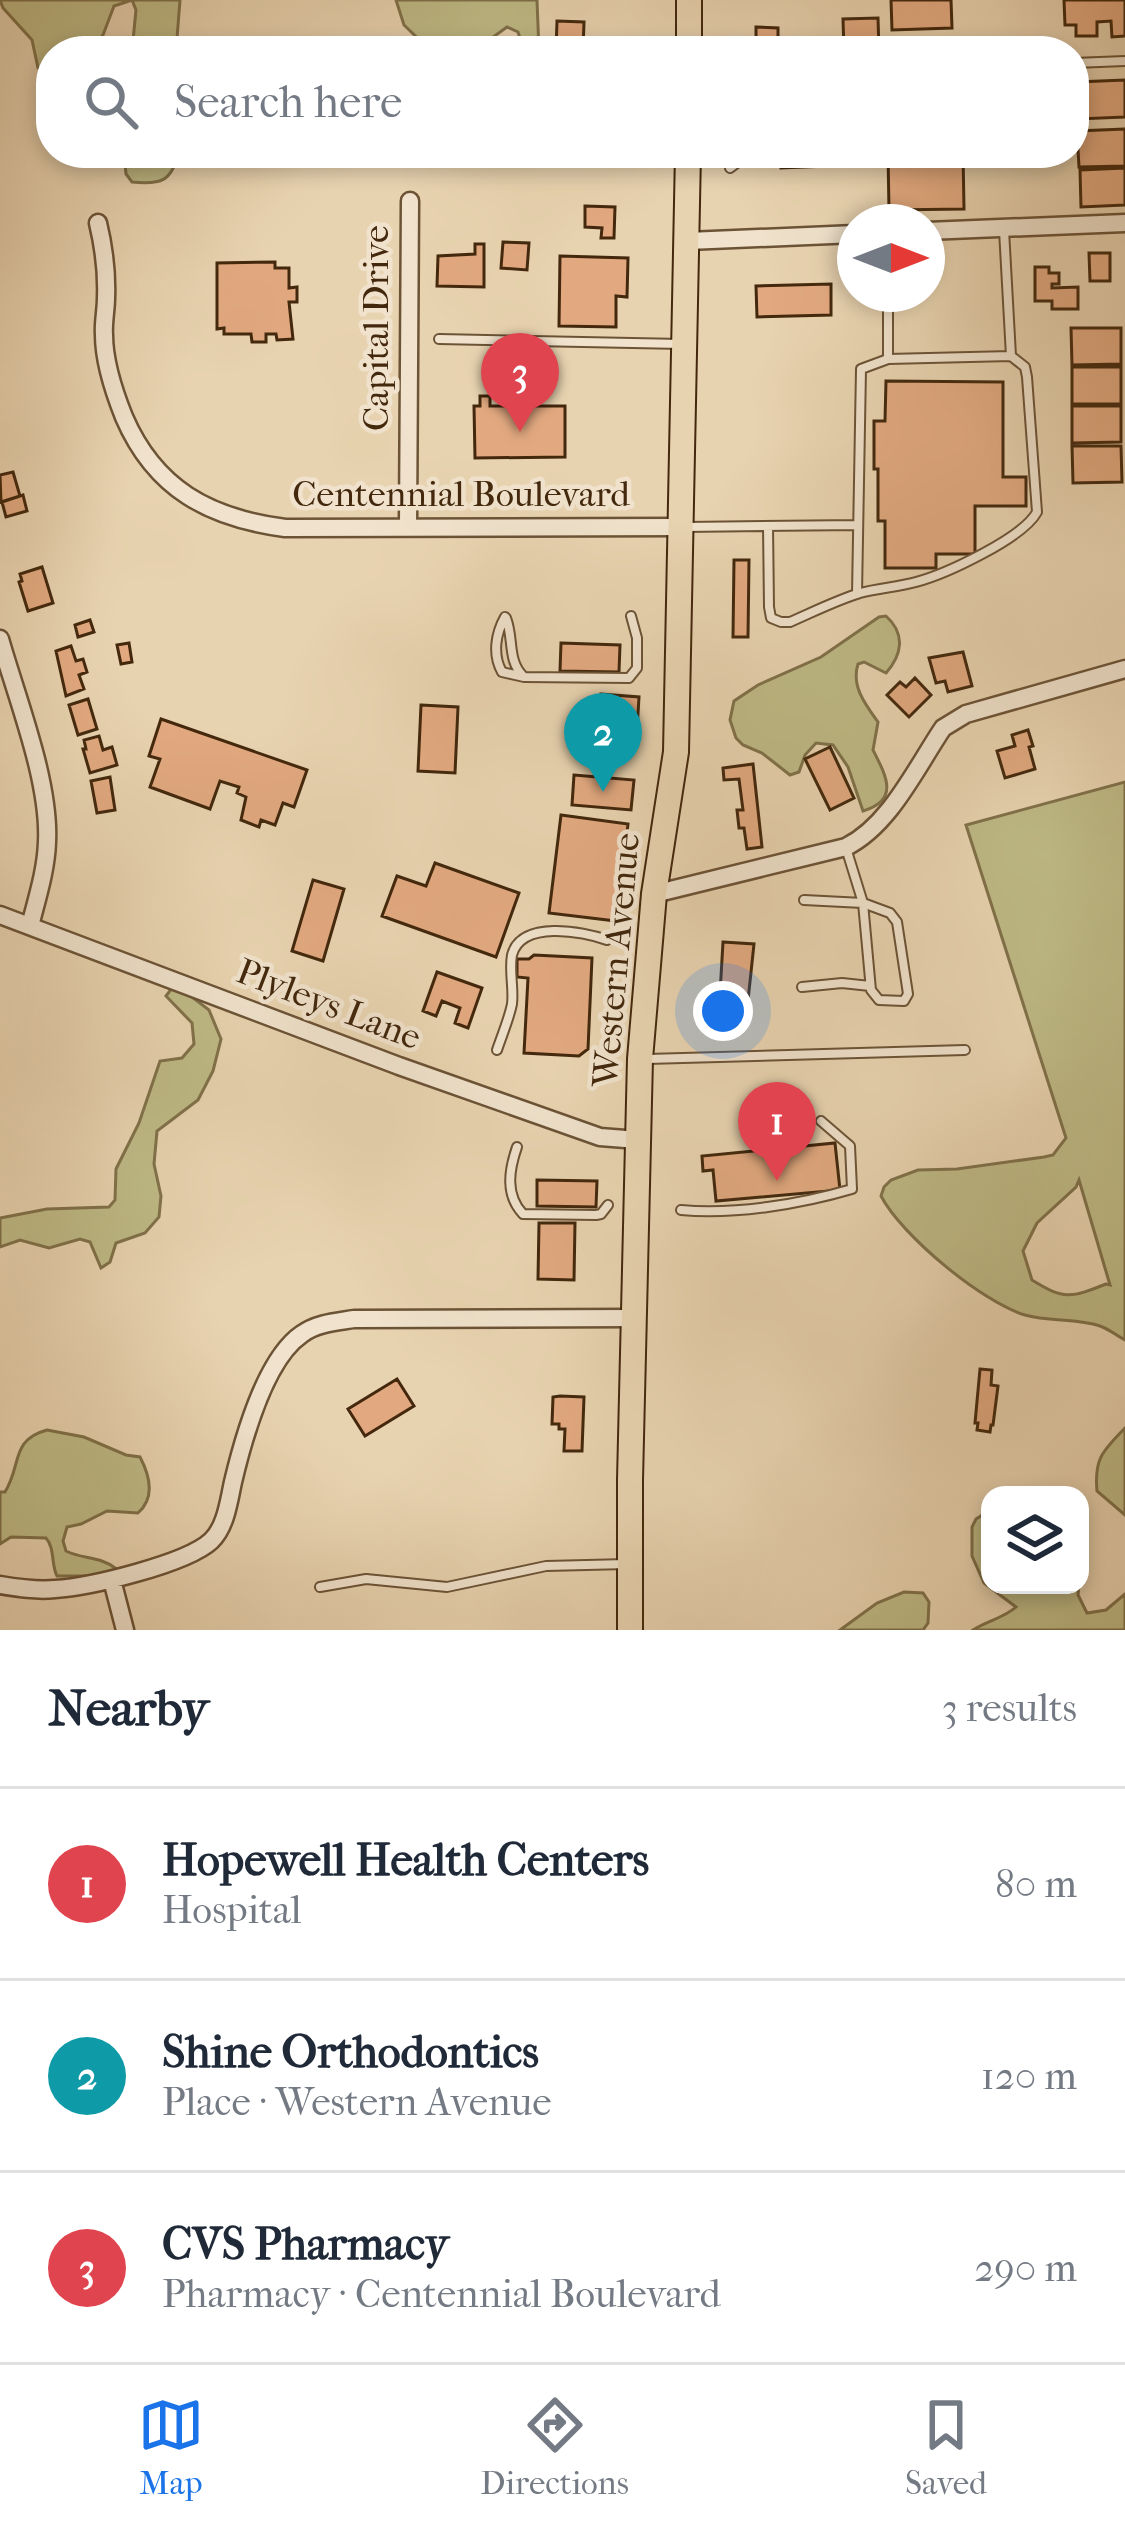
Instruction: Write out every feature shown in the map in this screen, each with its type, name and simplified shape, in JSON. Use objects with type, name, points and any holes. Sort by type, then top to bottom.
[{"type":"main road","points":[[688,0],[688,36]]},
{"type":"main road","name":"Western Avenue","points":[[630,1630],[640,1058],[654,894],[676,752],[688,168]]},
{"type":"street","name":"Capital Drive","points":[[408,527],[410,201]]},
{"type":"street","name":"Centennial Boulevard","points":[[98,223],[106,256],[104,337],[117,400],[144,457],[188,498],[254,524],[285,528],[681,527]]},
{"type":"street","points":[[945,230],[1125,223]]},
{"type":"street","points":[[688,241],[837,235]]},
{"type":"street","points":[[0,639],[45,804],[45,868],[30,926]]},
{"type":"street","points":[[654,894],[846,847],[864,838],[878,822],[943,728],[953,721],[983,708],[1125,669]]},
{"type":"street","name":"Plyleys Lane","points":[[0,915],[420,1074],[601,1137],[638,1140]]},
{"type":"street","points":[[0,1585],[55,1589],[112,1580],[182,1557],[213,1540],[229,1507],[250,1421],[267,1380],[302,1333],[354,1319],[633,1318]]},
{"type":"street","points":[[112,1580],[125,1630]]},
{"type":"lane","points":[[1089,62],[1125,61]]},
{"type":"lane","points":[[1004,228],[1011,356]]},
{"type":"lane","points":[[888,312],[888,359]]},
{"type":"lane","points":[[439,339],[684,344]]},
{"type":"lane","points":[[768,526],[771,618],[781,622],[857,594],[920,581],[1022,530],[1037,512],[1027,377],[1025,367],[1011,356],[888,359],[861,369],[857,594]]},
{"type":"lane","points":[[681,527],[857,525]]},
{"type":"lane","points":[[524,677],[512,661],[512,632],[505,616],[497,630],[496,662],[502,672],[524,677],[629,678],[638,668],[631,616]]},
{"type":"lane","points":[[805,900],[863,903],[895,916],[908,994],[904,1001],[879,1000],[873,995],[863,903],[846,847]]},
{"type":"lane","points":[[497,1050],[512,1005],[512,952],[525,938],[541,932],[589,934],[607,940]]},
{"type":"lane","points":[[802,988],[842,982],[870,986]]},
{"type":"lane","points":[[640,1058],[965,1050]]},
{"type":"lane","points":[[681,1210],[712,1213],[823,1198],[853,1189],[850,1146],[821,1121]]},
{"type":"lane","points":[[517,1147],[511,1194],[523,1214],[596,1215],[608,1205]]},
{"type":"lane","points":[[320,1587],[366,1580],[447,1588],[546,1566],[628,1564]]},
{"type":"shaded area","points":[[0,0],[132,0],[114,6],[102,36],[36,36],[36,59],[32,40]]},
{"type":"shaded area","points":[[132,0],[180,0],[177,36],[133,36]]},
{"type":"shaded area","points":[[396,0],[537,0],[538,36],[519,36],[507,27],[495,36],[415,36],[404,25]]},
{"type":"shaded area","points":[[125,168],[173,168],[158,182],[132,182]]},
{"type":"shaded area","points":[[886,616],[899,637],[896,659],[886,673],[864,662],[856,672],[860,695],[878,722],[873,750],[887,785],[882,800],[863,811],[848,767],[833,745],[816,743],[799,772],[790,775],[743,745],[730,720],[734,701],[758,685],[821,657]]},
{"type":"shaded area","points":[[1125,782],[1125,1340],[1091,1324],[1025,1315],[987,1297],[924,1248],[881,1196],[891,1180],[918,1170],[1044,1157],[1053,1155],[1066,1138],[966,825]],"holes":[[[1079,1180],[1110,1285],[1076,1294],[1052,1291],[1032,1280],[1023,1251],[1037,1223]]]},
{"type":"shaded area","points":[[175,984],[209,1010],[221,1039],[213,1071],[198,1100],[157,1131],[154,1164],[161,1196],[159,1217],[145,1233],[116,1243],[110,1262],[101,1268],[90,1242],[80,1239],[49,1248],[20,1240],[0,1247],[0,1218],[47,1209],[109,1207],[115,1200],[116,1169],[139,1123],[160,1061],[182,1058],[194,1044],[192,1023],[166,996]]},
{"type":"shaded area","points":[[1125,1428],[1125,1515],[1097,1491],[1096,1480],[1102,1456]]},
{"type":"shaded area","points":[[47,1430],[84,1437],[140,1457],[143,1464],[149,1494],[138,1513],[107,1511],[67,1527],[66,1551],[115,1568],[104,1576],[57,1576],[46,1538],[11,1537],[0,1544],[0,1492],[5,1492],[27,1440]]},
{"type":"shaded area","points":[[981,1516],[981,1576],[972,1556],[976,1519]]},
{"type":"shaded area","points":[[904,1592],[923,1593],[929,1602],[923,1630],[840,1630],[877,1603]]},
{"type":"shaded area","points":[[999,1594],[1078,1594],[1087,1613],[1106,1610],[1125,1594],[1125,1630],[973,1630],[1016,1607]]},
{"type":"building","points":[[891,0],[951,0],[952,28],[892,30]]},
{"type":"building","points":[[1064,0],[1125,0],[1125,36],[1112,37],[1111,21],[1097,22],[1097,36],[1076,36],[1076,25],[1065,25]]},
{"type":"building","points":[[878,18],[879,36],[844,36],[843,19]]},
{"type":"building","points":[[557,21],[584,22],[584,36],[556,36]]},
{"type":"building","points":[[756,27],[778,28],[778,36],[756,36]]},
{"type":"building","points":[[1125,80],[1125,117],[1089,119],[1089,82]]},
{"type":"building","points":[[1125,129],[1125,166],[1089,167],[1089,130]]},
{"type":"building","points":[[888,168],[963,168],[964,209],[945,209],[945,204],[889,204]]},
{"type":"building","points":[[1125,168],[1125,205],[1081,207],[1080,170]]},
{"type":"building","points":[[585,206],[615,207],[614,238],[601,238],[602,228],[585,227]]},
{"type":"building","points":[[503,242],[529,243],[527,270],[501,268]]},
{"type":"building","points":[[475,244],[484,244],[484,287],[437,286],[438,256],[475,254]]},
{"type":"building","points":[[1089,253],[1110,253],[1110,281],[1090,281]]},
{"type":"building","points":[[560,256],[628,258],[627,297],[616,296],[616,327],[559,326]]},
{"type":"building","points":[[275,262],[275,268],[289,268],[289,288],[297,287],[297,302],[289,302],[293,339],[277,340],[276,334],[266,334],[266,342],[252,342],[251,334],[224,334],[224,328],[217,329],[217,263]]},
{"type":"building","points":[[1035,267],[1059,273],[1059,284],[1052,288],[1078,287],[1078,309],[1052,309],[1052,301],[1035,301]]},
{"type":"building","points":[[831,284],[831,315],[757,317],[756,286]]},
{"type":"building","points":[[1071,328],[1121,328],[1121,364],[1072,365]]},
{"type":"building","points":[[1072,367],[1121,367],[1121,404],[1072,404]]},
{"type":"building","points":[[886,381],[1003,382],[1003,477],[1026,477],[1026,506],[975,506],[975,554],[936,554],[936,568],[885,568],[874,421],[885,421]]},
{"type":"building","points":[[480,396],[490,396],[490,406],[565,406],[565,457],[475,458],[474,406],[480,406]]},
{"type":"building","points":[[1072,406],[1121,406],[1121,442],[1072,443]]},
{"type":"building","points":[[1072,446],[1121,446],[1122,482],[1073,483]]},
{"type":"building","points":[[13,472],[20,496],[1,502],[0,475]]},
{"type":"building","points":[[23,495],[27,511],[6,517],[2,502]]},
{"type":"building","points":[[734,560],[749,560],[748,637],[733,637]]},
{"type":"building","points":[[42,567],[53,603],[28,611],[20,574]]},
{"type":"building","points":[[90,620],[94,632],[78,637],[75,625]]},
{"type":"building","points":[[129,643],[132,662],[121,664],[117,645]]},
{"type":"building","points":[[561,643],[620,645],[619,672],[560,671]]},
{"type":"building","points":[[71,646],[76,661],[83,659],[87,672],[79,675],[84,689],[66,696],[56,651]]},
{"type":"building","points":[[963,652],[972,686],[948,692],[945,681],[936,683],[929,658]]},
{"type":"building","points":[[915,678],[931,695],[909,717],[887,695],[900,682],[906,687]]},
{"type":"building","points":[[601,694],[639,697],[637,730],[600,728]]},
{"type":"building","points":[[88,699],[97,729],[78,735],[69,705]]},
{"type":"building","points":[[421,705],[458,707],[455,773],[418,771]]},
{"type":"building","points":[[161,719],[307,770],[294,807],[283,803],[275,825],[261,820],[259,827],[241,820],[246,797],[237,793],[239,787],[220,781],[210,809],[150,787],[160,759],[149,756]]},
{"type":"building","points":[[1028,730],[1035,769],[1005,778],[997,751],[1015,746],[1012,735]]},
{"type":"building","points":[[99,736],[103,750],[112,747],[117,765],[90,773],[84,740]]},
{"type":"building","points":[[830,747],[854,798],[830,810],[805,759]]},
{"type":"building","points":[[753,764],[762,847],[747,849],[744,828],[739,828],[737,810],[743,810],[739,779],[724,780],[723,768]]},
{"type":"building","points":[[574,775],[634,780],[631,810],[572,805]]},
{"type":"building","points":[[110,777],[115,810],[97,813],[91,781]]},
{"type":"building","points":[[561,815],[628,824],[616,921],[549,913]]},
{"type":"building","points":[[435,863],[519,893],[496,957],[382,916],[397,876],[426,886]]},
{"type":"building","points":[[313,880],[344,889],[323,961],[292,951]]},
{"type":"building","points":[[723,942],[754,944],[747,1010],[723,1008]]},
{"type":"building","points":[[534,955],[592,958],[588,1049],[579,1056],[524,1053],[528,978],[517,977],[517,959]]},
{"type":"building","points":[[437,972],[482,988],[468,1028],[455,1023],[460,1008],[442,1001],[436,1016],[423,1011]]},
{"type":"building","points":[[835,1143],[840,1190],[716,1201],[713,1170],[703,1171],[702,1156]]},
{"type":"building","points":[[537,1180],[597,1181],[596,1207],[537,1206]]},
{"type":"building","points":[[539,1223],[575,1223],[574,1280],[538,1279]]},
{"type":"building","points":[[980,1369],[992,1370],[991,1385],[998,1386],[990,1432],[977,1430],[975,1423]]},
{"type":"building","points":[[397,1379],[414,1406],[365,1436],[348,1409]]},
{"type":"building","points":[[553,1397],[584,1397],[582,1451],[564,1451],[565,1429],[552,1424]]},
{"type":"place","name":"CVS Pharmacy","points":[[520,432]]},
{"type":"place","name":"Shine Orthodontics","points":[[603,792]]},
{"type":"place","name":"Hopewell Health Centers","points":[[777,1181]]}]
